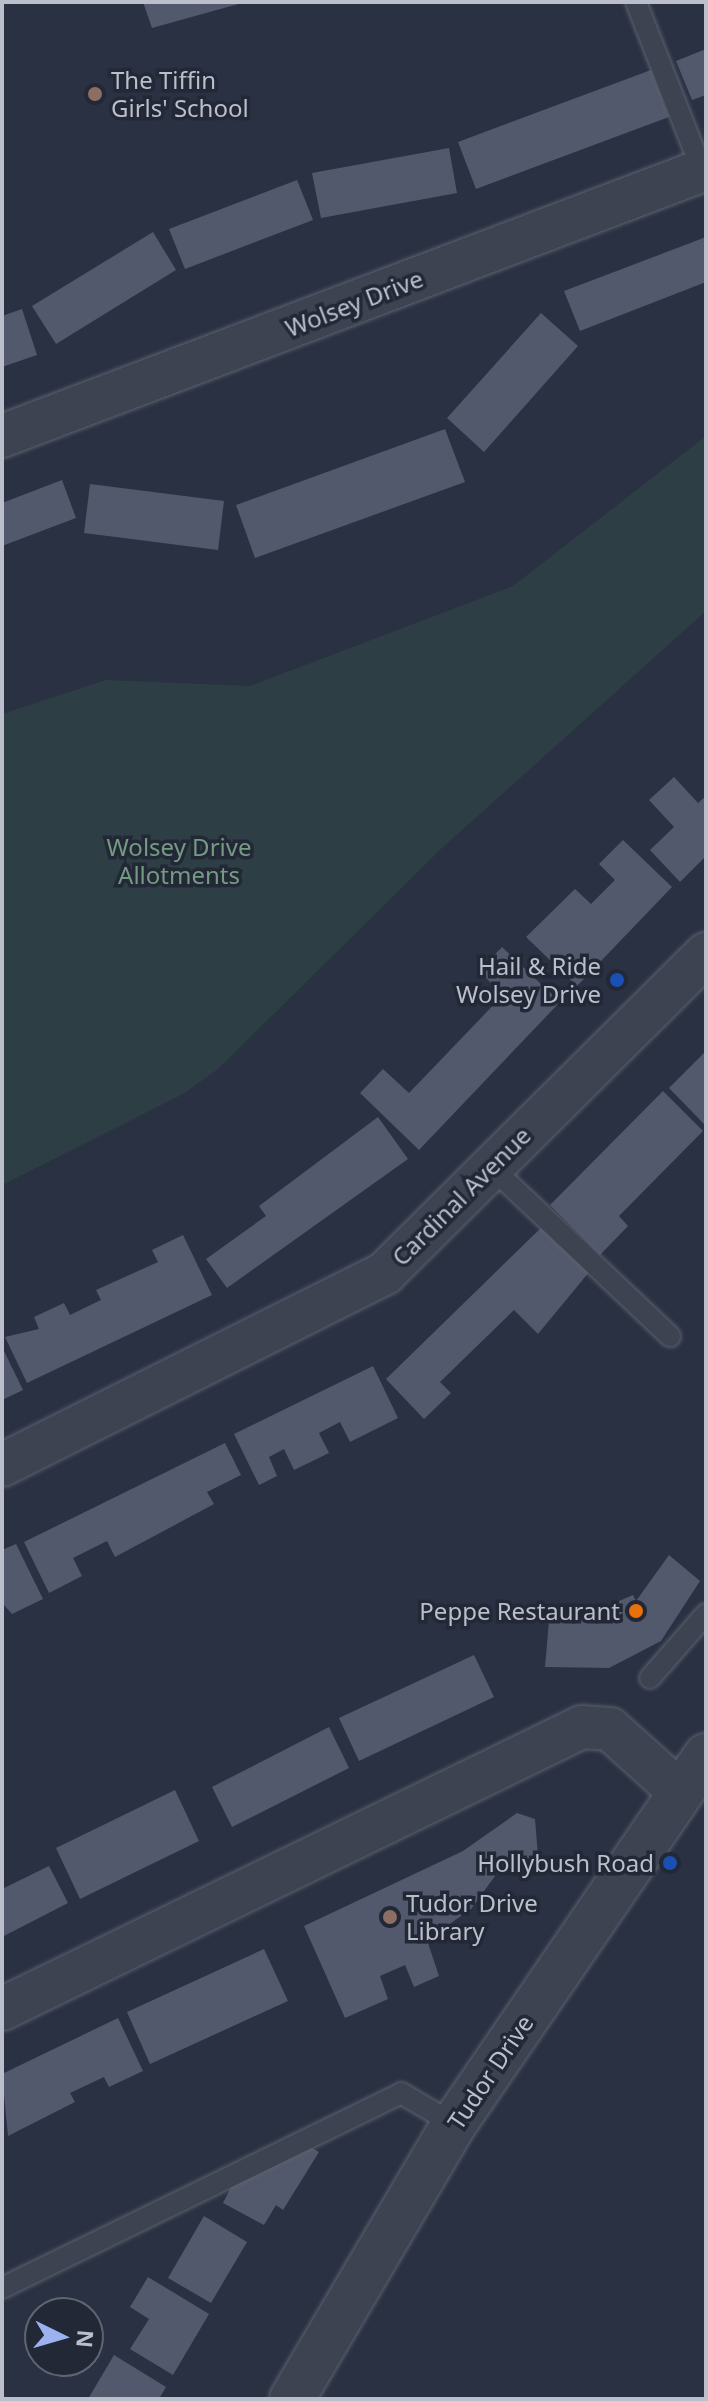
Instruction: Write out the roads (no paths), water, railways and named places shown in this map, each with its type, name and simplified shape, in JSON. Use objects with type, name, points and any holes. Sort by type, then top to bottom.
[{"type":"street","name":"Wolsey Drive","points":[[2,436],[704,169]]},
{"type":"street","name":"Cardinal Avenue","points":[[2,1465],[385,1273],[706,954]]},
{"type":"street","points":[[2,2009],[582,1727],[610,1729],[680,1792]]},
{"type":"street","name":"Tudor Drive","points":[[292,2399],[454,2124],[706,1756]]},
{"type":"lane","points":[[636,2],[704,169]]},
{"type":"lane","points":[[490,1166],[670,1336]]},
{"type":"lane","points":[[650,1678],[706,1614]]},
{"type":"lane","points":[[2,2288],[401,2093],[454,2124]]},
{"type":"place","name":"The Tiffin Girls' School","points":[[95,94]]},
{"type":"place","name":"Hail & Ride Wolsey Drive","points":[[617,980]]},
{"type":"place","name":"Peppe Restaurant","points":[[636,1611]]},
{"type":"place","name":"Hollybush Road","points":[[670,1863]]},
{"type":"place","name":"Tudor Drive Library","points":[[390,1917]]},
{"type":"park label","name":"Wolsey Drive Allotments","points":[[179,861]]}]
